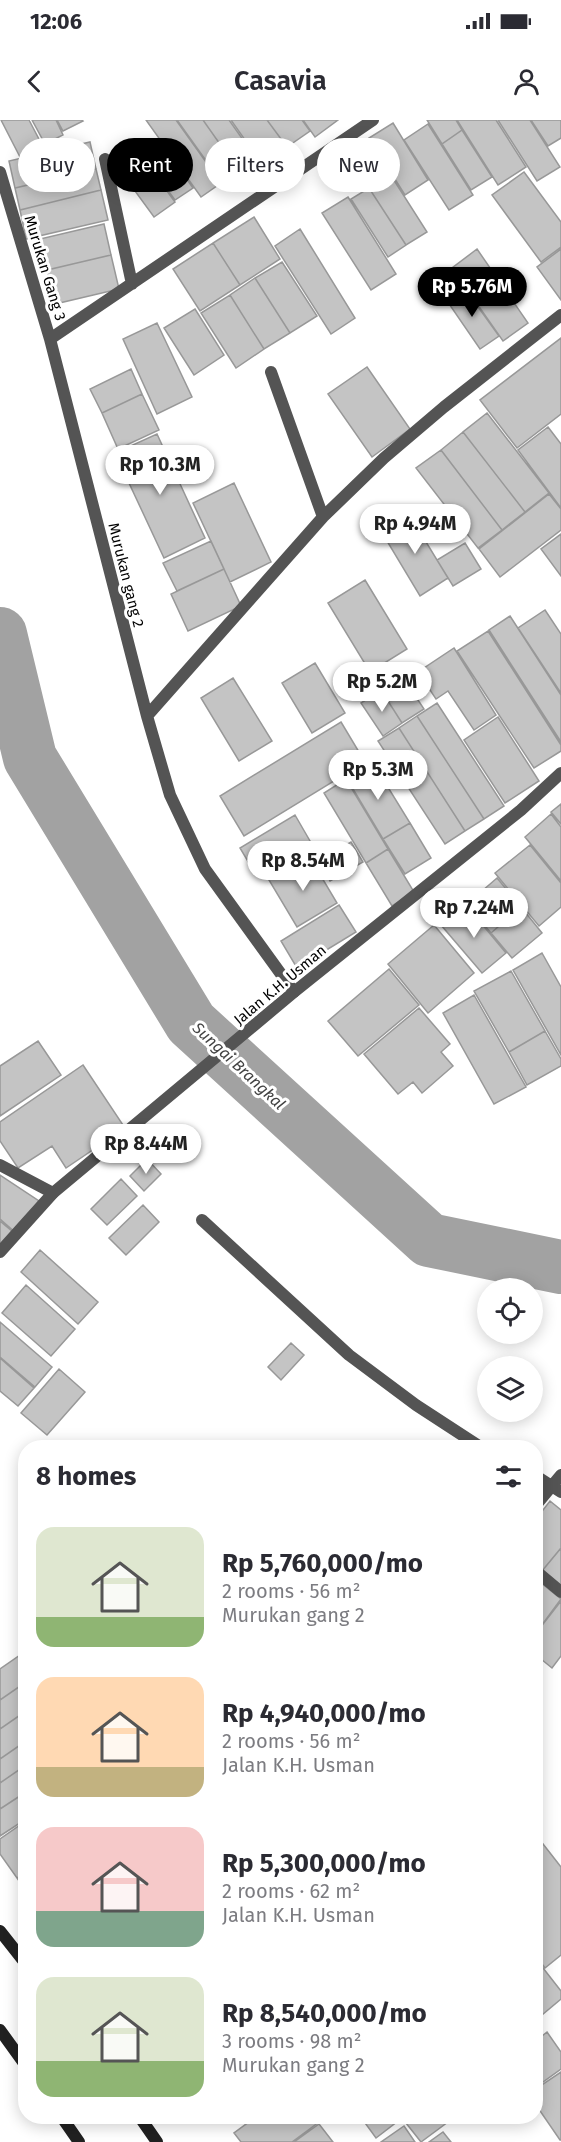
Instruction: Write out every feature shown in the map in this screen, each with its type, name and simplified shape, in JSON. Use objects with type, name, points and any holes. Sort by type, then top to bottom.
[{"type":"main road","points":[[0,1931],[18,1954]]},
{"type":"main road","points":[[0,2030],[18,2055]]},
{"type":"main road","points":[[67,2124],[79,2142]]},
{"type":"main road","points":[[145,2124],[157,2142]]},
{"type":"street","points":[[50,339],[373,120]]},
{"type":"street","points":[[105,159],[132,284]]},
{"type":"street","name":"Murukan Gang 3","points":[[0,172],[50,339]]},
{"type":"street","points":[[147,716],[323,517],[384,458],[561,315]]},
{"type":"street","name":"Murukan gang 2","points":[[50,339],[147,716],[170,795],[205,869],[294,992]]},
{"type":"street","points":[[271,372],[323,517]]},
{"type":"street","name":"Jalan K.H. Usman","points":[[0,1252],[53,1193],[272,1013],[294,992],[521,810],[561,773]]},
{"type":"street","points":[[0,1165],[53,1193]]},
{"type":"street","points":[[202,1220],[349,1355],[425,1411],[470,1440]]},
{"type":"street","points":[[543,1479],[558,1484],[543,1498]]},
{"type":"street","points":[[543,1577],[561,1592]]},
{"type":"building","points":[[1,120],[29,120],[38,138],[18,138],[18,153]]},
{"type":"building","points":[[32,120],[56,120],[63,135],[57,138],[42,138]]},
{"type":"building","points":[[57,120],[82,120],[83,121],[63,131]]},
{"type":"building","points":[[146,120],[176,120],[189,138],[159,138]]},
{"type":"building","points":[[177,120],[203,120],[216,138],[205,138],[205,159],[193,142],[193,138],[190,138]]},
{"type":"building","points":[[203,120],[229,120],[242,138],[216,138]]},
{"type":"building","points":[[231,120],[267,120],[280,138],[244,138]]},
{"type":"building","points":[[267,120],[302,120],[310,131],[300,138],[280,138]]},
{"type":"building","points":[[303,120],[338,120],[315,137]]},
{"type":"building","points":[[427,120],[456,120],[462,130],[442,144]]},
{"type":"building","points":[[457,120],[496,120],[526,167],[498,185]]},
{"type":"building","points":[[498,120],[530,120],[560,167],[537,181]]},
{"type":"building","points":[[531,120],[561,120],[561,138],[548,146]]},
{"type":"building","points":[[393,123],[428,180],[405,195],[400,187],[400,138],[369,138]]},
{"type":"building","points":[[428,124],[473,195],[449,210],[404,140]]},
{"type":"building","points":[[462,130],[492,177],[471,190],[442,144]]},
{"type":"building","points":[[193,144],[205,161],[205,192],[208,192],[201,197],[193,186]]},
{"type":"building","points":[[18,159],[18,187],[15,188],[9,161]]},
{"type":"building","points":[[95,169],[101,190],[95,191]]},
{"type":"building","points":[[524,172],[561,222],[561,247],[541,262],[492,195]]},
{"type":"building","points":[[18,187],[18,192],[93,192],[20,210],[15,188]]},
{"type":"building","points":[[101,190],[108,220],[26,239],[20,210]]},
{"type":"building","points":[[400,190],[427,232],[406,245],[372,192],[400,192]]},
{"type":"building","points":[[136,192],[168,192],[175,202],[154,217]]},
{"type":"building","points":[[169,192],[187,192],[175,200]]},
{"type":"building","points":[[362,192],[372,192],[406,245],[388,257],[351,199]]},
{"type":"building","points":[[348,197],[396,274],[371,290],[322,213]]},
{"type":"building","points":[[254,217],[280,259],[240,285],[213,243]]},
{"type":"building","points":[[104,224],[111,255],[47,270],[40,239]]},
{"type":"building","points":[[300,229],[355,318],[331,334],[275,246]]},
{"type":"building","points":[[213,243],[240,285],[200,311],[173,269]]},
{"type":"building","points":[[477,249],[528,323],[503,341],[452,268]]},
{"type":"building","points":[[561,249],[561,300],[537,267]]},
{"type":"building","points":[[111,255],[119,289],[55,304],[47,270]]},
{"type":"building","points":[[282,262],[317,316],[290,333],[255,278]]},
{"type":"building","points":[[255,278],[290,333],[264,349],[230,295]]},
{"type":"building","points":[[463,286],[499,336],[480,349],[445,298]]},
{"type":"building","points":[[230,295],[264,349],[236,368],[201,313]]},
{"type":"building","points":[[195,309],[224,355],[194,375],[164,328]]},
{"type":"building","points":[[157,323],[192,397],[157,414],[123,339]]},
{"type":"building","points":[[561,338],[561,414],[517,448],[480,400]]},
{"type":"building","points":[[367,367],[410,429],[372,457],[328,394]]},
{"type":"building","points":[[131,369],[142,394],[102,413],[90,389]]},
{"type":"building","points":[[142,394],[159,430],[118,449],[102,413]]},
{"type":"building","points":[[487,413],[549,493],[525,512],[463,432]]},
{"type":"building","points":[[548,427],[561,444],[561,508],[518,450]]},
{"type":"building","points":[[463,432],[525,512],[502,530],[441,450]]},
{"type":"building","points":[[157,434],[205,538],[164,558],[115,453]]},
{"type":"building","points":[[441,450],[502,530],[478,548],[416,468]]},
{"type":"building","points":[[234,483],[271,562],[230,582],[193,503]]},
{"type":"building","points":[[549,494],[561,509],[561,530],[500,577],[479,549]]},
{"type":"building","points":[[409,514],[448,578],[420,596],[381,531]]},
{"type":"building","points":[[561,534],[561,576],[541,549]]},
{"type":"building","points":[[211,541],[224,569],[177,591],[163,563]]},
{"type":"building","points":[[465,543],[481,569],[453,586],[437,560]]},
{"type":"building","points":[[224,569],[241,606],[188,631],[171,594]]},
{"type":"building","points":[[365,580],[407,649],[370,672],[328,603]]},
{"type":"building","points":[[545,610],[561,634],[561,693],[518,628]]},
{"type":"building","points":[[510,616],[561,695],[561,742],[489,630]]},
{"type":"building","points":[[488,631],[561,745],[561,751],[534,768],[457,651]]},
{"type":"building","points":[[454,648],[496,715],[474,730],[448,691],[436,699],[418,672]]},
{"type":"building","points":[[315,663],[345,713],[312,733],[282,683]]},
{"type":"building","points":[[402,676],[424,709],[402,723],[381,690]]},
{"type":"building","points":[[233,678],[272,741],[239,761],[201,698]]},
{"type":"building","points":[[381,690],[402,723],[383,736],[361,703]]},
{"type":"building","points":[[437,703],[504,806],[484,819],[417,716]]},
{"type":"building","points":[[417,716],[484,819],[465,831],[399,728]]},
{"type":"building","points":[[498,717],[539,781],[505,803],[464,740]]},
{"type":"building","points":[[341,722],[365,762],[244,836],[220,796]]},
{"type":"building","points":[[399,728],[465,831],[445,844],[378,741]]},
{"type":"building","points":[[373,763],[410,823],[383,839],[347,779]]},
{"type":"building","points":[[346,779],[388,849],[366,863],[324,793]]},
{"type":"building","points":[[561,804],[561,824],[551,812]]},
{"type":"building","points":[[551,814],[561,827],[561,881],[525,837]]},
{"type":"building","points":[[295,815],[310,841],[256,875],[240,848]]},
{"type":"building","points":[[410,823],[431,858],[405,874],[383,839]]},
{"type":"building","points":[[351,842],[363,862],[330,881],[319,861]]},
{"type":"building","points":[[530,845],[561,883],[561,907],[539,926],[495,873]]},
{"type":"building","points":[[388,849],[414,892],[392,906],[366,863]]},
{"type":"building","points":[[309,856],[337,903],[297,927],[269,880]]},
{"type":"building","points":[[497,878],[521,907],[491,933],[467,904]]},
{"type":"building","points":[[339,905],[356,932],[297,968],[281,941]]},
{"type":"building","points":[[466,905],[506,953],[482,973],[441,925]]},
{"type":"building","points":[[521,907],[542,933],[512,958],[491,933]]},
{"type":"building","points":[[434,925],[474,973],[428,1013],[388,964]]},
{"type":"building","points":[[542,953],[561,987],[561,1055],[513,970]]},
{"type":"building","points":[[389,969],[419,1005],[358,1056],[328,1021]]},
{"type":"building","points":[[511,971],[545,1031],[509,1052],[474,991]]},
{"type":"building","points":[[474,995],[526,1087],[494,1104],[443,1013]]},
{"type":"building","points":[[419,1008],[450,1044],[441,1052],[453,1066],[422,1093],[413,1082],[398,1094],[364,1054]]},
{"type":"building","points":[[545,1031],[561,1059],[561,1066],[527,1085],[509,1052]]},
{"type":"building","points":[[38,1041],[61,1075],[0,1116],[0,1066]]},
{"type":"building","points":[[83,1065],[125,1128],[66,1168],[52,1146],[18,1168],[0,1141],[0,1122]]},
{"type":"building","points":[[147,1159],[161,1174],[144,1191],[130,1176]]},
{"type":"building","points":[[0,1175],[39,1201],[16,1233],[0,1219]]},
{"type":"building","points":[[121,1179],[137,1196],[107,1225],[91,1209]]},
{"type":"building","points":[[143,1205],[159,1222],[126,1255],[109,1238]]},
{"type":"building","points":[[0,1221],[13,1232],[0,1247]]},
{"type":"building","points":[[40,1250],[98,1302],[78,1324],[21,1272]]},
{"type":"building","points":[[26,1285],[75,1329],[51,1356],[2,1313]]},
{"type":"building","points":[[0,1322],[52,1367],[35,1387],[0,1357]]},
{"type":"building","points":[[291,1343],[304,1355],[281,1380],[268,1367]]},
{"type":"building","points":[[0,1358],[34,1388],[18,1406],[0,1391]]},
{"type":"building","points":[[59,1369],[85,1392],[47,1435],[21,1413]]},
{"type":"building","points":[[550,1501],[561,1510],[561,1548],[543,1570],[543,1510]]},
{"type":"building","points":[[561,1548],[561,1587],[543,1570]]},
{"type":"building","points":[[543,1585],[561,1599],[543,1623]]},
{"type":"building","points":[[561,1601],[561,1656],[552,1668],[543,1661],[543,1624]]},
{"type":"building","points":[[18,1657],[18,1688],[0,1700],[0,1669]]},
{"type":"building","points":[[18,1688],[18,1717],[0,1729],[0,1700]]},
{"type":"building","points":[[18,1717],[18,1747],[0,1759],[0,1729]]},
{"type":"building","points":[[18,1747],[18,1771],[0,1783],[0,1759]]},
{"type":"building","points":[[18,1771],[18,1797],[0,1809],[0,1783]]},
{"type":"building","points":[[18,1797],[18,1824],[0,1836],[0,1809]]},
{"type":"building","points":[[18,1827],[17,1878],[0,1854],[0,1839]]},
{"type":"building","points":[[543,1844],[561,1867],[561,1955],[545,1968],[543,1965]]},
{"type":"building","points":[[543,1968],[561,1991],[561,1999],[543,2014]]},
{"type":"building","points":[[547,2032],[561,2052],[561,2069],[543,2082],[543,2035]]},
{"type":"building","points":[[561,2072],[561,2140],[543,2115],[543,2084]]},
{"type":"building","points":[[246,2124],[316,2124],[292,2142],[241,2142],[234,2133]]},
{"type":"building","points":[[319,2124],[333,2142],[294,2142]]},
{"type":"building","points":[[366,2124],[394,2124],[376,2138]]},
{"type":"building","points":[[407,2124],[445,2124],[421,2142]]},
{"type":"building","points":[[404,2126],[415,2142],[381,2142]]},
{"type":"building","points":[[443,2132],[451,2142],[429,2142]]},
{"type":"waterway","name":"Sungai Brangkal","points":[[0,634],[30,758],[191,1023],[429,1240],[561,1267]]}]
